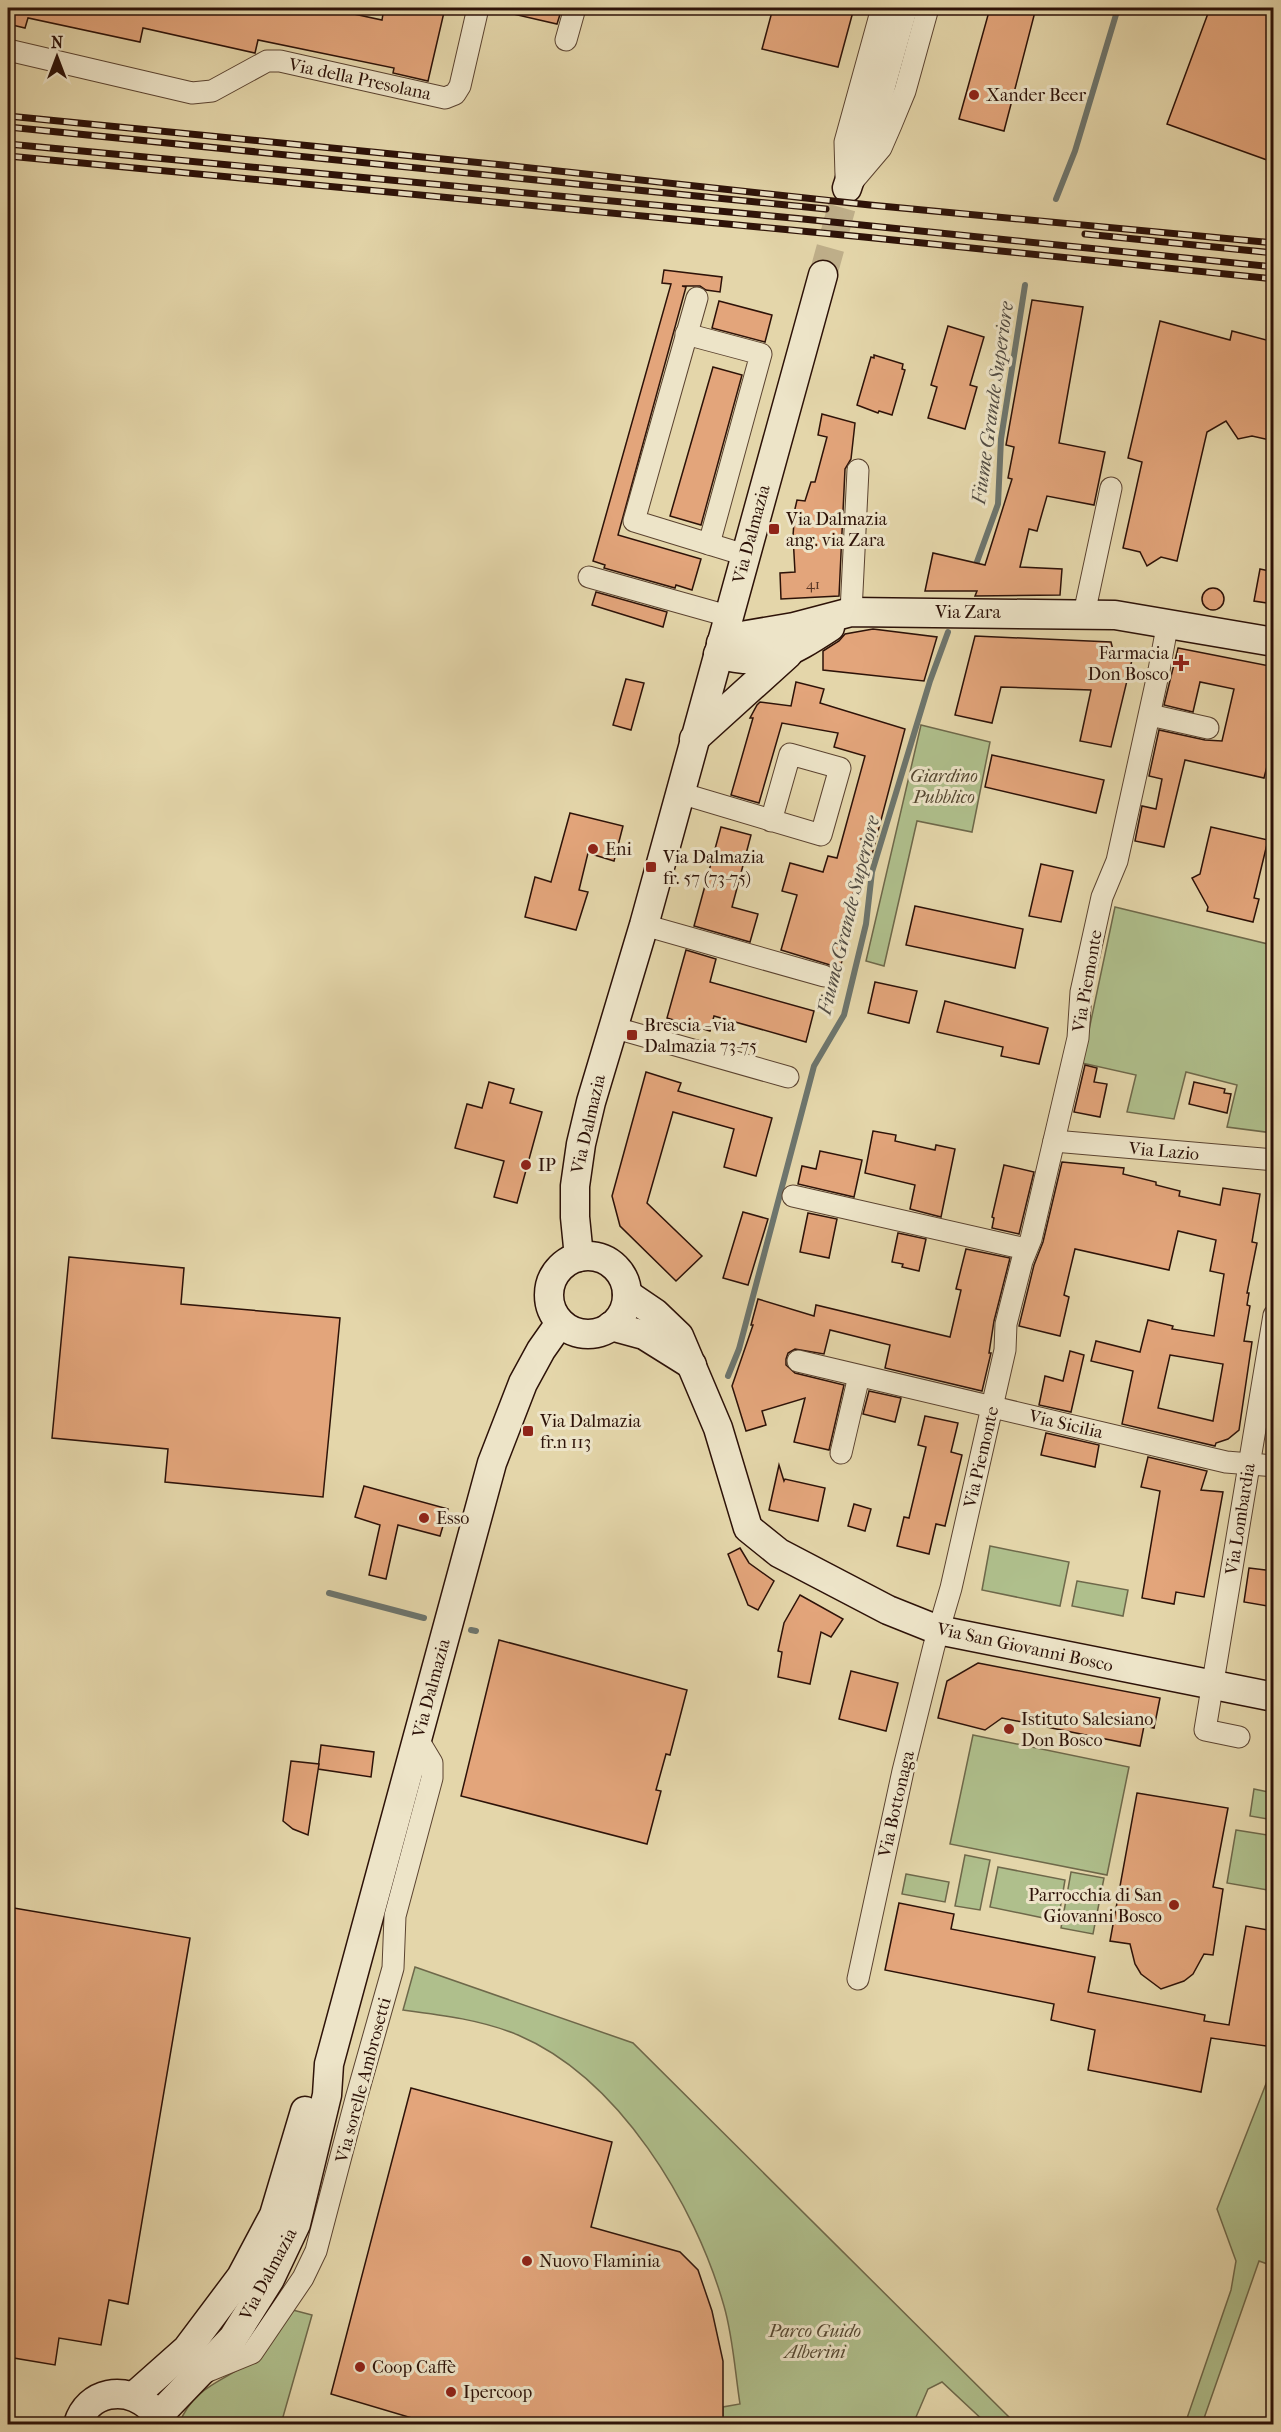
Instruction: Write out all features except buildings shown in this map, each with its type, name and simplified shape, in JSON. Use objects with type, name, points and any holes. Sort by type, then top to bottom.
[{"type":"main road","points":[[847,188],[881,86],[903,8]]},
{"type":"main road","name":"Via Dalmazia","points":[[579,1257],[574,1218],[575,1186],[581,1144],[612,1027],[644,925],[823,275]]},
{"type":"main road","name":"Via Zara","points":[[732,602],[752,613],[778,618],[817,620]]},
{"type":"main road","points":[[694,740],[792,650],[851,612]]},
{"type":"main road","name":"Via Zara","points":[[719,648],[735,637],[794,627],[851,612],[1115,615],[1167,622],[1274,642]]},
{"type":"main road","points":[[719,648],[732,658],[759,660],[792,650]]},
{"type":"main road","points":[[579,1257],[596,1257],[612,1264],[623,1278],[627,1294],[623,1312],[611,1326],[594,1334],[585,1334],[560,1323],[549,1301],[550,1284],[564,1264],[579,1257]]},
{"type":"main road","name":"Via San Giovanni Bosco","points":[[627,1294],[655,1313],[680,1336],[718,1428],[748,1528],[779,1553],[888,1610],[938,1630],[1274,1697]]},
{"type":"main road","name":"Via Dalmazia","points":[[157,2421],[233,2338],[270,2279],[296,2224],[327,2095],[329,2064],[492,1463],[523,1383],[541,1350],[560,1323]]},
{"type":"main road","points":[[611,1326],[644,1335],[692,1365]]},
{"type":"main road","name":"Via Dalmazia","points":[[134,2396],[187,2349],[241,2277],[274,2215],[310,2094],[329,2064]]},
{"type":"main road","points":[[72,2421],[100,2397],[114,2393],[134,2396],[149,2406],[157,2421]]},
{"type":"street","name":"Via della Presolana","points":[[8,50],[192,93],[212,91],[267,61],[280,61],[445,98],[455,94],[460,86],[477,8]]},
{"type":"street","points":[[566,40],[575,8]]},
{"type":"street","points":[[847,188],[845,142],[882,8]]},
{"type":"street","points":[[847,188],[881,148],[888,133],[905,92],[928,8]]},
{"type":"street","points":[[697,298],[634,521],[745,555]]},
{"type":"street","points":[[686,333],[761,354],[709,544]]},
{"type":"street","points":[[851,612],[858,470]]},
{"type":"street","points":[[1084,614],[1111,488]]},
{"type":"street","points":[[589,576],[732,602]]},
{"type":"street","name":"Via Piemonte","points":[[938,1630],[951,1588],[1005,1350],[1006,1324],[1026,1249],[1031,1239],[1054,1141],[1077,1038],[1081,992],[1102,897],[1117,861],[1150,714],[1167,622]]},
{"type":"street","points":[[1150,714],[1208,728]]},
{"type":"street","points":[[680,793],[771,821]]},
{"type":"street","points":[[644,925],[824,976]]},
{"type":"street","points":[[612,1027],[788,1077]]},
{"type":"street","name":"Via Lazio","points":[[1054,1141],[1274,1160]]},
{"type":"street","points":[[793,1196],[1026,1249]]},
{"type":"street","name":"Via Lombardia","points":[[1239,1737],[1205,1730],[1274,1316]]},
{"type":"street","name":"Via Sicilia","points":[[798,1361],[1233,1463],[1274,1466]]},
{"type":"street","points":[[841,1454],[859,1376]]},
{"type":"street","name":"Via Bottonaga","points":[[858,1978],[903,1771],[938,1630]]},
{"type":"street","name":"Via sorelle Ambrosetti","points":[[200,2374],[252,2353],[303,2278],[316,2251],[393,1968],[395,1916],[432,1778],[432,1763],[417,1738]]},
{"type":"green space","name":"Giardino Pubblico","points":[[921,725],[990,742],[972,832],[917,821],[884,966],[866,961]]},
{"type":"green space","points":[[1115,907],[1268,944],[1273,922],[1273,1133],[1227,1127],[1237,1085],[1186,1072],[1174,1119],[1127,1112],[1136,1075],[1082,1063]]},
{"type":"green space","points":[[990,1546],[1069,1562],[1060,1606],[982,1590]]},
{"type":"green space","points":[[1077,1581],[1128,1590],[1123,1616],[1072,1606]]},
{"type":"green space","points":[[973,1735],[1129,1767],[1107,1875],[950,1844]]},
{"type":"green space","points":[[1254,1789],[1273,1793],[1273,1820],[1250,1816]]},
{"type":"green space","points":[[1236,1830],[1273,1836],[1273,1891],[1227,1883]]},
{"type":"green space","points":[[965,1855],[990,1860],[980,1910],[955,1906]]},
{"type":"green space","points":[[998,1867],[1065,1880],[1058,1921],[990,1907]]},
{"type":"green space","points":[[1071,1872],[1104,1878],[1093,1934],[1061,1928]]},
{"type":"green space","points":[[906,1874],[949,1882],[945,1902],[902,1894]]},
{"type":"green space","name":"Parco Guido Alberini","points":[[415,1967],[633,2043],[1016,2424],[987,2424],[942,2382],[928,2389],[913,2424],[723,2424],[723,2407],[740,2404],[732,2342],[724,2306],[694,2227],[673,2187],[648,2148],[620,2113],[589,2081],[555,2055],[518,2035],[490,2025],[403,2010]]},
{"type":"green space","points":[[1273,2066],[1273,2266],[1259,2261],[1202,2424],[1185,2424],[1231,2290],[1236,2261],[1217,2209]]},
{"type":"green space","points":[[289,2309],[312,2315],[281,2424],[179,2424],[186,2410],[203,2391],[262,2352]]},
{"type":"waterway","name":"Fiume Grande Superiore","points":[[1056,199],[1075,151],[1118,8]]},
{"type":"waterway","name":"Fiume Grande Superiore","points":[[974,570],[998,504],[1001,439],[1025,285]]},
{"type":"waterway","name":"Fiume Grande Superiore","points":[[728,1376],[739,1349],[814,1066],[844,1015],[866,924],[872,872],[930,681],[948,632]]},
{"type":"waterway","points":[[329,1593],[424,1618]]},
{"type":"waterway","points":[[471,1630],[476,1631]]},
{"type":"tunnel","points":[[823,275],[847,188]]},
{"type":"railway","points":[[8,116],[503,165],[870,205],[1274,243]]},
{"type":"railway","points":[[8,127],[826,209]]},
{"type":"railway","points":[[8,144],[803,219],[1274,267]]},
{"type":"railway","points":[[8,156],[864,237],[1274,279]]},
{"type":"railway","points":[[1085,234],[1274,253]]},
{"type":"place","name":"Xander Beer","points":[[974,95]]},
{"type":"place","name":"Via Dalmazia ang. via Zara","points":[[774,529]]},
{"type":"place","name":"Farmacia Don Bosco","points":[[1181,663]]},
{"type":"place","name":"Eni","points":[[593,849]]},
{"type":"place","name":"Via Dalmazia fr. 57 (73-75)","points":[[651,867]]},
{"type":"place","name":"Brescia - via Dalmazia 73-75","points":[[632,1035]]},
{"type":"place","name":"IP","points":[[526,1165]]},
{"type":"place","name":"Via Dalmazia fr.n 113","points":[[528,1431]]},
{"type":"place","name":"Esso","points":[[424,1518]]},
{"type":"place","name":"Istituto Salesiano Don Bosco","points":[[1009,1729]]},
{"type":"place","name":"Parrocchia di San Giovanni Bosco","points":[[1174,1905]]},
{"type":"place","name":"Nuovo Flaminia","points":[[527,2261]]},
{"type":"place","name":"Coop Caffè","points":[[360,2367]]},
{"type":"place","name":"Ipercoop","points":[[451,2392]]}]
